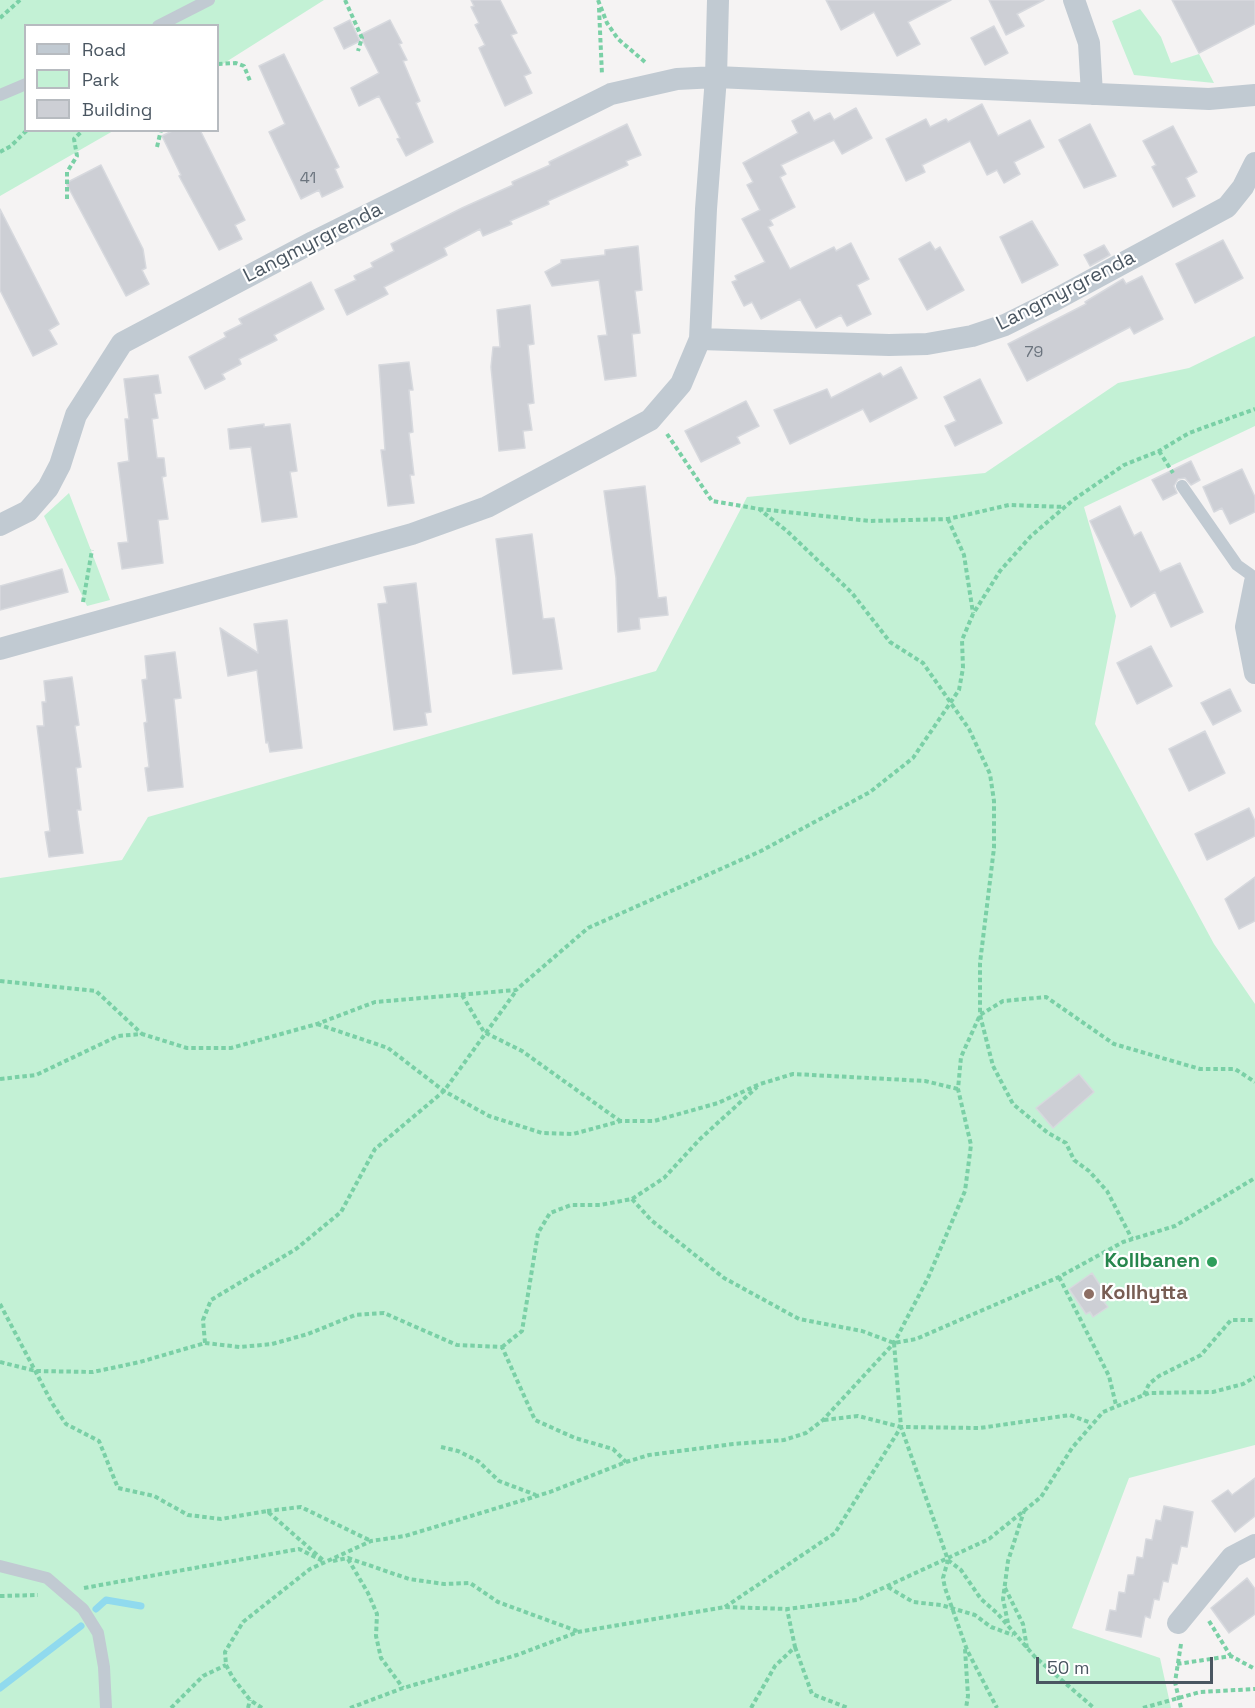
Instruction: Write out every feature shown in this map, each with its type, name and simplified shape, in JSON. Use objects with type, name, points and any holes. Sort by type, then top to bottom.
[{"type":"street","points":[[0,649],[412,534],[487,507],[650,420],[681,384],[700,339],[706,209],[716,77],[718,0]]},
{"type":"street","points":[[1074,0],[1089,43],[1092,94]]},
{"type":"street","name":"Langmyrgrenda","points":[[0,525],[28,511],[48,488],[76,416],[122,343],[313,242],[611,94],[677,79],[716,77],[1209,99],[1255,95]]},
{"type":"street","name":"Langmyrgrenda","points":[[700,339],[889,345],[927,344],[972,336],[1005,325],[1051,302],[1227,207],[1243,187],[1255,163]]},
{"type":"street","points":[[1255,580],[1246,627],[1255,673]]},
{"type":"street","points":[[1178,1623],[1232,1557],[1255,1545]]},
{"type":"lane","points":[[162,24],[209,0]]},
{"type":"lane","points":[[0,95],[24,85]]},
{"type":"lane","points":[[1182,486],[1237,565],[1255,580]]},
{"type":"lane","points":[[0,1566],[47,1578],[83,1609],[98,1633],[104,1667],[106,1708]]},
{"type":"path","points":[[0,18],[20,0]]},
{"type":"path","points":[[345,0],[362,38],[358,51]]},
{"type":"path","points":[[598,0],[602,82]]},
{"type":"path","points":[[599,7],[618,39],[639,59],[650,65]]},
{"type":"path","points":[[219,64],[244,66],[250,81]]},
{"type":"path","points":[[0,152],[11,146],[25,132]]},
{"type":"path","points":[[67,199],[67,172],[77,156],[74,139],[81,132]]},
{"type":"path","points":[[157,147],[161,132]]},
{"type":"path","points":[[205,1343],[203,1320],[211,1300],[296,1249],[341,1212],[375,1149],[444,1091],[516,990],[588,928],[761,851],[870,792],[913,758],[953,703],[959,690],[963,668],[962,640],[973,614],[1008,562],[1031,536],[1065,507],[1124,465],[1159,451],[1189,433],[1255,409]]},
{"type":"path","points":[[665,432],[712,501],[759,509],[870,520],[948,519],[1009,505],[1065,507]]},
{"type":"path","points":[[1159,451],[1182,486]]},
{"type":"path","points":[[759,509],[836,576],[890,642],[923,663],[953,703],[982,754],[990,774],[994,801],[994,848],[980,963],[980,1015],[993,1066],[1008,1096],[1040,1126],[1066,1143],[1074,1160],[1089,1171],[1107,1191],[1132,1239]]},
{"type":"path","points":[[948,519],[964,555],[973,614]]},
{"type":"path","points":[[78,627],[92,550]]},
{"type":"path","points":[[0,981],[96,991],[142,1034]]},
{"type":"path","points":[[0,1079],[36,1075],[118,1036],[142,1034],[187,1048],[231,1048],[317,1024],[375,1002],[516,990]]},
{"type":"path","points":[[462,995],[484,1032],[522,1051],[621,1121]]},
{"type":"path","points":[[262,1708],[250,1700],[226,1665],[225,1652],[243,1622],[310,1569],[371,1541],[405,1536],[536,1496],[649,1455],[784,1440],[806,1433],[823,1420],[894,1343],[928,1278],[965,1191],[971,1144],[958,1089],[961,1057],[980,1015],[1003,1001],[1046,998],[1064,1007],[1114,1044],[1200,1069],[1235,1069],[1255,1082]]},
{"type":"path","points":[[317,1024],[388,1048],[444,1091],[489,1116],[542,1133],[573,1134],[621,1121],[654,1121],[718,1103],[760,1084],[793,1074],[925,1081],[958,1089]]},
{"type":"path","points":[[0,1362],[36,1371],[93,1372],[140,1362],[205,1343],[240,1347],[272,1344],[308,1334],[355,1314],[384,1313],[457,1345],[502,1347],[522,1331],[538,1233],[549,1213],[571,1205],[600,1205],[632,1199],[664,1178],[700,1138],[760,1084]]},
{"type":"path","points":[[632,1199],[651,1220],[724,1278],[799,1319],[862,1331],[894,1343],[916,1339],[1059,1277],[1132,1239],[1175,1226],[1255,1178]]},
{"type":"path","points":[[1059,1277],[1109,1376],[1116,1406]]},
{"type":"path","points":[[0,1304],[66,1424],[99,1441],[118,1488],[154,1496],[188,1515],[221,1520],[301,1507],[371,1541]]},
{"type":"path","points":[[1144,1395],[1149,1384],[1159,1376],[1201,1355],[1231,1320],[1255,1320]]},
{"type":"path","points":[[894,1343],[901,1427],[948,1560],[961,1570],[981,1599],[998,1613],[1013,1635],[1094,1708]]},
{"type":"path","points":[[502,1347],[535,1420],[575,1438],[613,1449],[626,1462]]},
{"type":"path","points":[[350,1708],[403,1688],[517,1655],[579,1632],[724,1607],[787,1609],[858,1600],[989,1539],[1041,1497],[1091,1423],[1103,1412],[1144,1395],[1213,1392],[1243,1384],[1255,1377]]},
{"type":"path","points":[[823,1420],[858,1416],[901,1427],[980,1428],[1070,1416],[1091,1423]]},
{"type":"path","points":[[724,1607],[835,1533],[901,1427]]},
{"type":"path","points":[[441,1448],[458,1451],[478,1461],[499,1481],[536,1496]]},
{"type":"path","points":[[267,1511],[326,1562]]},
{"type":"path","points":[[1013,1635],[1005,1617],[1004,1587],[1008,1560],[1024,1511]]},
{"type":"path","points":[[0,1596],[66,1592],[299,1550],[326,1562],[348,1558],[410,1579],[444,1584],[470,1583],[498,1602],[579,1632]]},
{"type":"path","points":[[348,1558],[377,1614],[376,1636],[381,1658],[403,1688]]},
{"type":"path","points":[[948,1560],[943,1578],[965,1642],[997,1708]]},
{"type":"path","points":[[888,1587],[913,1602],[954,1608],[975,1615],[991,1627],[1013,1635]]},
{"type":"path","points":[[1004,1587],[1023,1624],[1028,1649]]},
{"type":"path","points":[[1197,1600],[1231,1656],[1255,1669]]},
{"type":"path","points":[[787,1609],[795,1647],[812,1694],[848,1708]]},
{"type":"path","points":[[1178,1623],[1182,1640],[1175,1682],[1181,1708]]},
{"type":"path","points":[[965,1642],[968,1695],[966,1708]]},
{"type":"path","points":[[751,1708],[774,1666],[795,1647]]},
{"type":"path","points":[[1177,1664],[1231,1656]]},
{"type":"path","points":[[171,1708],[203,1676],[226,1665]]},
{"type":"path","points":[[1143,1708],[1220,1690],[1255,1689]]},
{"type":"path","points":[[248,1708],[250,1700]]},
{"type":"green space","points":[[0,0],[324,0],[219,66],[219,24],[24,24],[24,132],[111,132],[0,196]]},
{"type":"green space","points":[[1140,9],[1161,37],[1171,63],[1199,54],[1214,83],[1134,75],[1112,21]]},
{"type":"green space","points":[[1255,336],[1255,426],[1084,507],[1116,616],[1095,724],[1214,944],[1255,1004],[1255,1445],[1129,1478],[1072,1628],[1160,1658],[1171,1708],[0,1708],[0,878],[122,860],[148,817],[656,671],[747,497],[985,473],[1118,383],[1189,368]]},
{"type":"green space","points":[[69,493],[110,600],[87,606],[44,516]]},
{"type":"building","points":[[471,0],[500,0],[517,33],[511,35],[531,73],[524,76],[532,93],[505,106],[479,48],[485,45],[475,25],[479,23],[471,7],[474,6]]},
{"type":"building","points":[[826,0],[951,0],[908,22],[920,44],[897,56],[874,12],[841,30]]},
{"type":"building","points":[[989,0],[1044,0],[1017,14],[1024,26],[1006,35]]},
{"type":"building","points":[[1172,0],[1255,0],[1255,24],[1199,53]]},
{"type":"building","points":[[350,20],[360,41],[344,49],[334,28]]},
{"type":"building","points":[[390,20],[402,43],[399,44],[407,60],[403,61],[420,101],[416,103],[433,142],[406,156],[397,139],[400,138],[379,96],[359,106],[351,88],[379,73],[360,35]]},
{"type":"building","points":[[994,26],[1008,53],[985,65],[971,38]]},
{"type":"building","points":[[284,54],[339,167],[335,169],[343,187],[322,197],[319,190],[301,199],[269,132],[285,124],[259,66]]},
{"type":"building","points":[[982,104],[998,136],[1030,120],[1044,147],[1014,162],[1020,174],[1004,183],[997,170],[987,175],[970,141],[922,165],[925,172],[906,181],[886,139],[926,119],[930,127],[946,119],[948,122]]},
{"type":"building","points":[[856,108],[872,138],[842,154],[834,140],[781,165],[786,174],[780,177],[795,207],[770,220],[773,225],[768,227],[790,269],[834,247],[836,251],[851,243],[869,279],[857,285],[871,314],[847,326],[841,315],[816,328],[800,299],[761,319],[752,302],[744,306],[732,282],[737,280],[735,276],[765,262],[742,219],[760,210],[747,185],[753,182],[743,163],[798,133],[792,121],[809,112],[814,121],[830,113],[834,120]]},
{"type":"building","points":[[627,124],[641,155],[626,161],[628,165],[548,201],[549,204],[510,221],[512,224],[483,236],[480,229],[444,248],[447,255],[384,287],[388,294],[347,315],[335,290],[356,280],[354,276],[373,267],[371,263],[394,251],[391,244],[513,185],[512,182],[550,165],[549,162]]},
{"type":"building","points":[[1090,124],[1116,176],[1084,188],[1059,140]]},
{"type":"building","points":[[1173,126],[1197,172],[1186,178],[1195,196],[1173,207],[1152,167],[1156,165],[1143,141]]},
{"type":"building","points":[[170,132],[201,132],[245,220],[235,225],[242,239],[219,250],[179,176],[181,175],[162,136]]},
{"type":"building","points":[[101,165],[143,249],[146,268],[142,270],[149,284],[126,296],[66,183]]},
{"type":"building","points":[[0,209],[59,324],[49,330],[57,344],[33,356],[0,290]]},
{"type":"building","points":[[1032,221],[1058,265],[1022,283],[1000,237]]},
{"type":"building","points":[[1223,240],[1243,278],[1195,303],[1176,264]]},
{"type":"building","points":[[930,242],[935,250],[940,247],[964,290],[927,310],[899,259]]},
{"type":"building","points":[[1104,245],[1110,255],[1090,266],[1084,255]]},
{"type":"building","points":[[638,246],[642,290],[635,291],[640,333],[632,334],[636,376],[605,380],[598,336],[607,335],[599,280],[552,286],[545,272],[561,263],[561,260],[605,255],[605,250]]},
{"type":"building","points":[[1142,276],[1163,319],[1134,334],[1130,327],[1027,381],[1008,344],[1086,304],[1085,302],[1123,279],[1126,284]]},
{"type":"building","points":[[311,282],[324,309],[274,335],[277,340],[239,359],[241,364],[222,374],[225,379],[205,389],[189,357],[226,337],[224,333],[242,324],[239,319]]},
{"type":"building","points":[[530,305],[534,344],[528,345],[534,403],[528,404],[532,430],[523,431],[525,448],[499,451],[491,367],[493,347],[500,347],[497,310]]},
{"type":"building","points":[[409,362],[413,390],[409,390],[413,432],[409,433],[414,475],[410,475],[414,503],[388,506],[381,450],[385,450],[379,365]]},
{"type":"building","points":[[901,367],[917,398],[870,422],[863,409],[790,444],[774,410],[827,389],[831,398],[880,373],[883,377]]},
{"type":"building","points":[[158,375],[161,393],[154,394],[158,418],[152,419],[157,458],[164,458],[166,476],[162,477],[168,519],[158,520],[163,563],[122,569],[118,543],[128,542],[118,463],[129,461],[125,419],[129,419],[124,379]]},
{"type":"building","points":[[980,379],[1002,423],[955,446],[945,426],[956,421],[944,397]]},
{"type":"building","points":[[746,401],[759,426],[737,437],[740,443],[701,462],[685,431]]},
{"type":"building","points":[[264,424],[264,427],[290,424],[297,471],[290,472],[297,517],[262,522],[251,447],[230,449],[228,429]]},
{"type":"building","points":[[1191,461],[1200,480],[1191,485],[1185,478],[1178,479],[1174,486],[1177,493],[1163,500],[1152,480]]},
{"type":"building","points":[[1242,469],[1255,497],[1255,512],[1230,524],[1222,508],[1214,512],[1203,487]]},
{"type":"building","points":[[645,486],[658,598],[666,597],[668,615],[639,618],[640,629],[618,632],[616,578],[604,491]]},
{"type":"building","points":[[1120,506],[1134,536],[1141,532],[1160,572],[1180,563],[1203,612],[1171,627],[1155,592],[1131,607],[1090,521]]},
{"type":"building","points":[[532,534],[543,619],[554,618],[562,669],[513,674],[496,539]]},
{"type":"building","points":[[62,569],[68,592],[0,610],[0,586]]},
{"type":"building","points":[[416,583],[431,712],[425,713],[427,725],[394,730],[378,604],[387,603],[384,587]]},
{"type":"building","points":[[287,620],[302,748],[270,752],[268,742],[266,743],[257,670],[228,676],[220,628],[258,653],[254,624]]},
{"type":"building","points":[[1151,646],[1172,686],[1137,704],[1117,663]]},
{"type":"building","points":[[175,652],[181,698],[174,699],[183,787],[148,791],[145,768],[149,767],[144,723],[147,722],[142,680],[147,679],[145,656]]},
{"type":"building","points":[[72,677],[79,725],[75,726],[81,767],[76,768],[81,810],[77,810],[83,853],[49,857],[45,832],[50,831],[37,726],[44,726],[42,702],[46,702],[44,681]]},
{"type":"building","points":[[1230,689],[1241,711],[1213,725],[1201,703]]},
{"type":"building","points":[[1205,731],[1225,773],[1189,791],[1169,749]]},
{"type":"building","points":[[1249,808],[1255,821],[1255,836],[1207,860],[1195,834]]},
{"type":"building","points":[[1255,877],[1255,921],[1239,929],[1225,899]]},
{"type":"building","points":[[1079,1074],[1094,1092],[1053,1128],[1036,1108]]},
{"type":"building","name":"Kollhytta","points":[[1092,1273],[1109,1299],[1104,1302],[1108,1307],[1093,1317],[1090,1312],[1086,1314],[1069,1289]]},
{"type":"building","points":[[1255,1478],[1255,1516],[1235,1532],[1212,1501],[1228,1490],[1232,1495]]},
{"type":"building","points":[[1164,1506],[1193,1512],[1187,1547],[1181,1546],[1177,1564],[1172,1563],[1168,1582],[1163,1581],[1159,1600],[1154,1599],[1150,1618],[1145,1616],[1141,1637],[1106,1630],[1110,1610],[1116,1611],[1119,1592],[1125,1593],[1128,1575],[1134,1575],[1137,1557],[1143,1558],[1146,1539],[1152,1540],[1156,1520],[1161,1521]]},
{"type":"building","points":[[1247,1578],[1255,1589],[1255,1614],[1229,1633],[1211,1608]]},
{"type":"waterway","points":[[96,1609],[106,1600],[141,1606]]},
{"type":"waterway","points":[[0,1688],[81,1626]]},
{"type":"place","name":"Kollbanen","points":[[1212,1262]]},
{"type":"place","name":"Kollhytta","points":[[1089,1294]]}]
